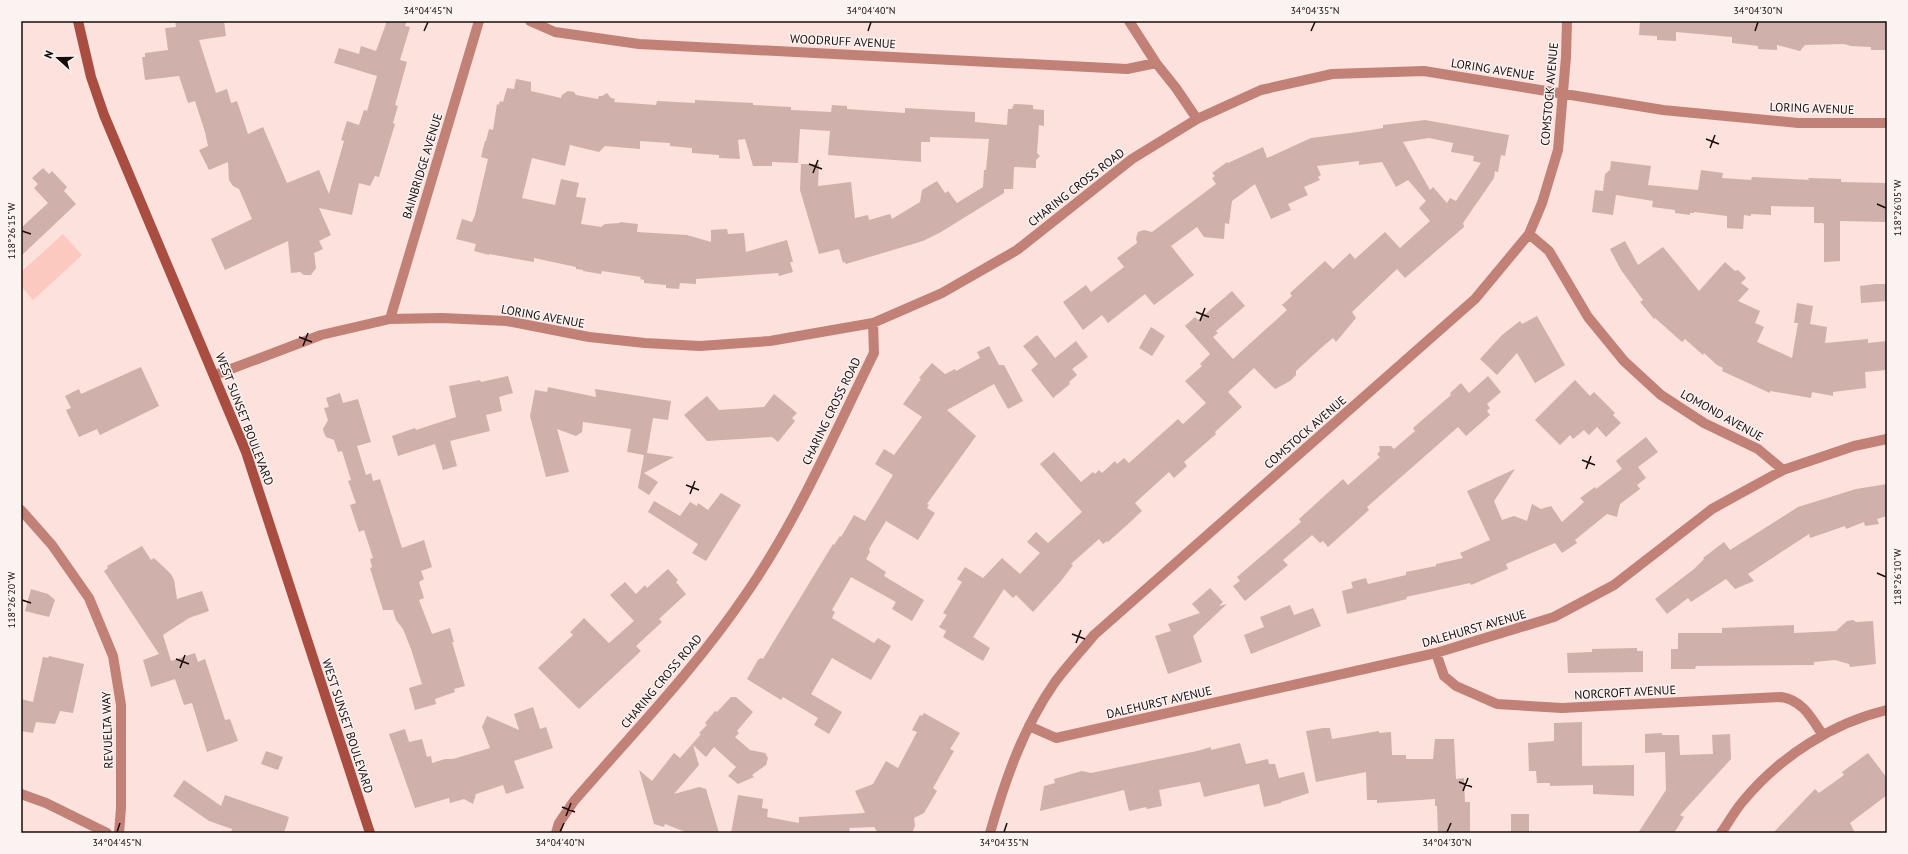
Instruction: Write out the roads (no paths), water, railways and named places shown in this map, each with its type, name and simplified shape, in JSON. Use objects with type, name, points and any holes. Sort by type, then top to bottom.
[{"type":"main road","name":"WEST SUNSET BOULEVARD","points":[[78,21],[91,77],[104,115],[215,375],[246,452],[370,833]]},
{"type":"street","name":"BAINBRIDGE AVENUE","points":[[390,319],[479,21]]},
{"type":"street","name":"WOODRUFF AVENUE","points":[[530,21],[555,32],[639,44],[1127,69],[1156,63]]},
{"type":"street","points":[[1129,21],[1156,63],[1176,88],[1197,119]]},
{"type":"street","name":"COMSTOCK AVENUE","points":[[990,833],[1015,754],[1029,726],[1055,682],[1094,635],[1475,299],[1529,234],[1542,203],[1558,150],[1567,21]]},
{"type":"street","name":"LORING AVENUE","points":[[1197,119],[1261,90],[1332,74],[1424,71],[1663,110],[1798,123],[1887,123]]},
{"type":"street","name":"CHARING CROSS ROAD","points":[[556,833],[559,823],[574,801],[704,651],[746,594],[784,534],[874,353],[873,323],[942,293],[1018,250],[1132,159],[1197,119]]},
{"type":"street","name":"LOMOND AVENUE","points":[[1529,234],[1549,251],[1588,317],[1624,361],[1661,395],[1704,423],[1758,449],[1783,470]]},
{"type":"street","name":"LORING AVENUE","points":[[215,375],[321,335],[390,319],[442,318],[507,321],[589,337],[645,343],[700,346],[770,341],[873,323]]},
{"type":"street","name":"DALEHURST AVENUE","points":[[1029,726],[1056,738],[1436,653],[1554,617],[1614,585],[1712,509],[1783,470],[1854,446],[1887,439]]},
{"type":"street","name":"REVUELTA WAY","points":[[21,510],[52,545],[89,598],[113,656],[121,705],[121,808],[119,833]]},
{"type":"street","name":"NORCROFT AVENUE","points":[[1436,653],[1444,676],[1452,683],[1497,704],[1562,708],[1781,697],[1791,699],[1805,709],[1822,734]]},
{"type":"street","points":[[1721,833],[1744,800],[1779,766],[1822,734],[1887,710]]},
{"type":"street","points":[[21,794],[46,803],[107,833]]}]
